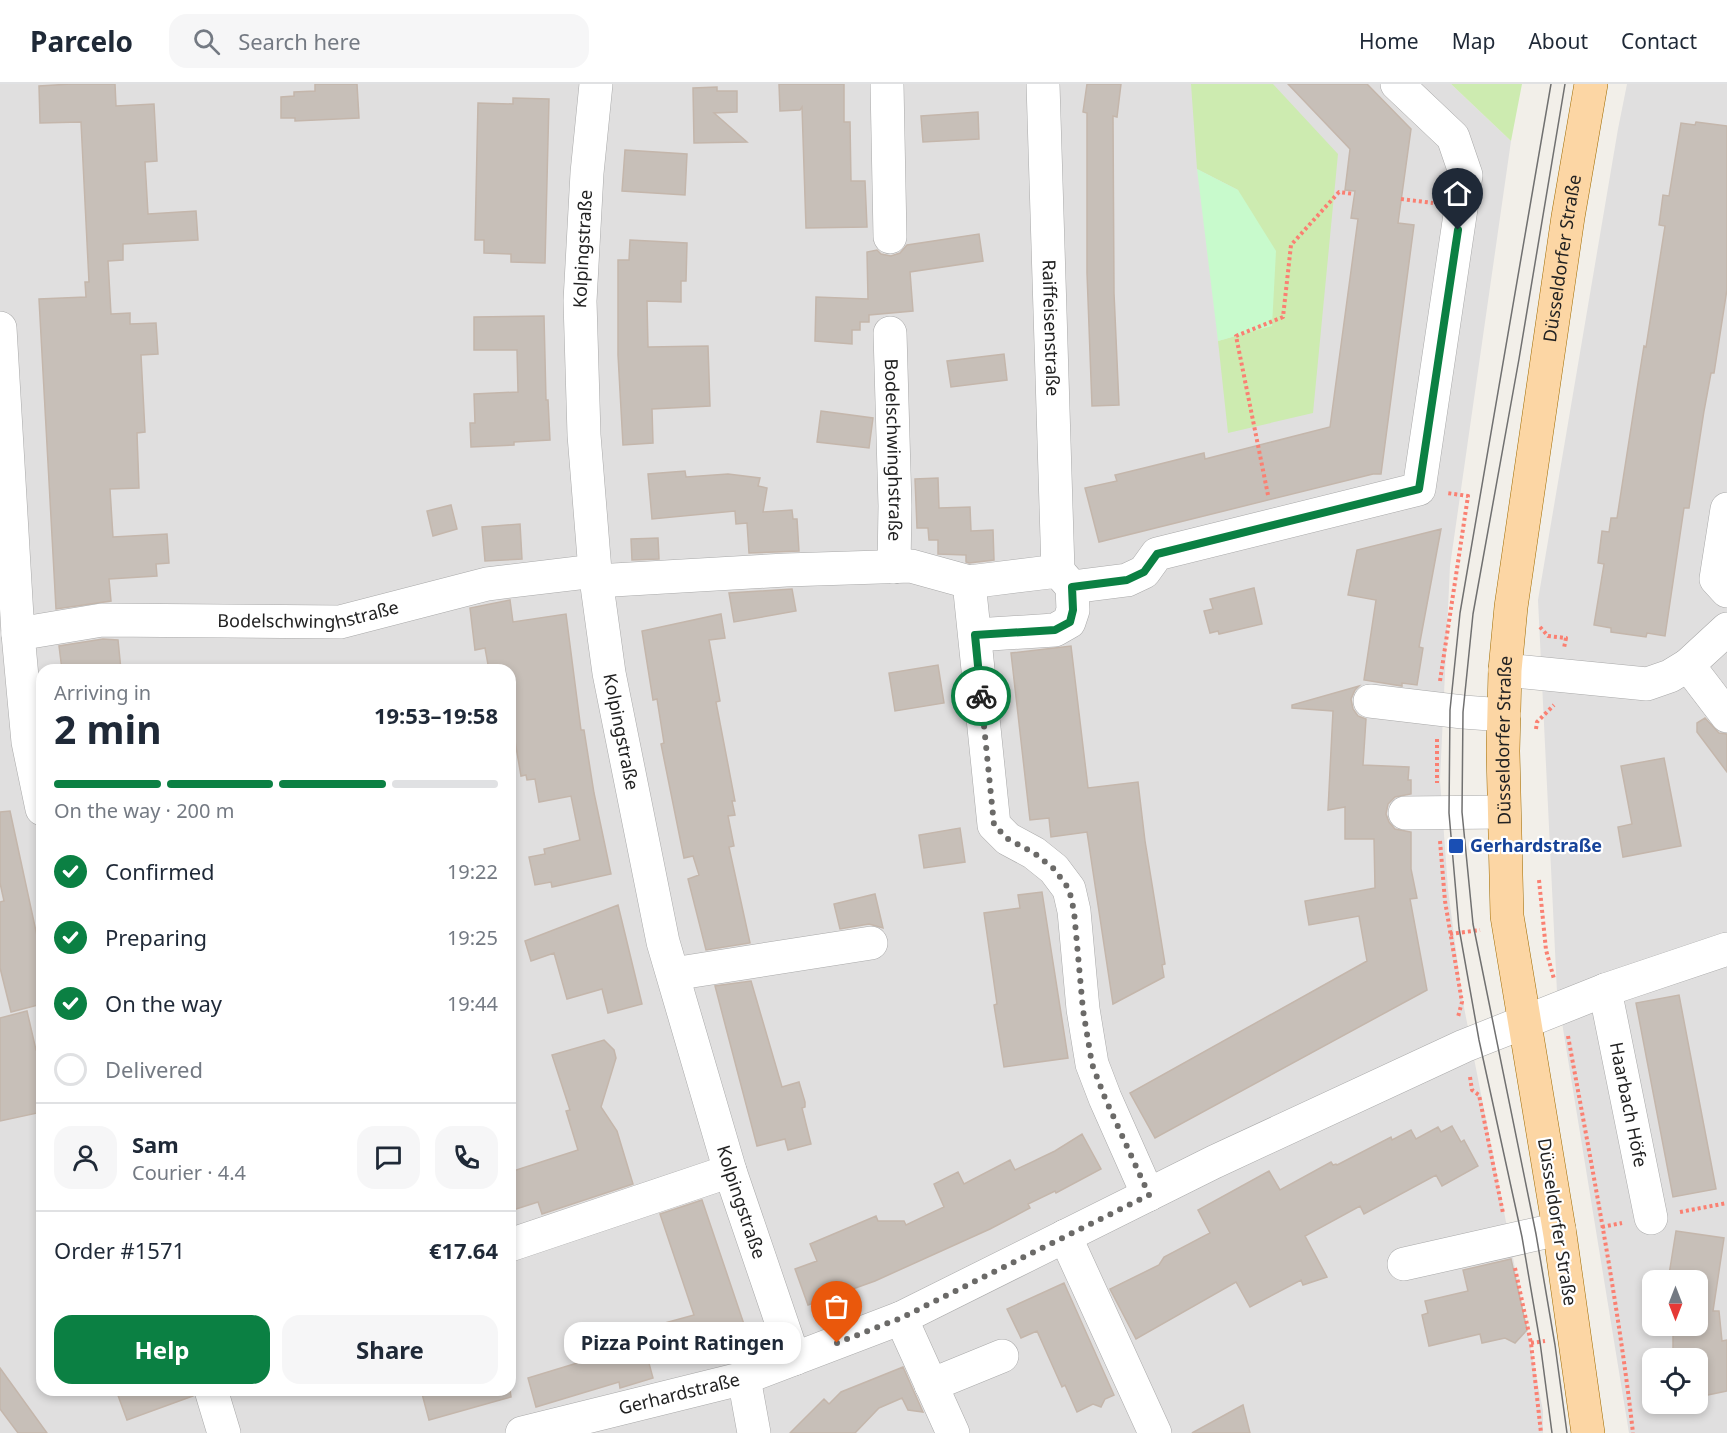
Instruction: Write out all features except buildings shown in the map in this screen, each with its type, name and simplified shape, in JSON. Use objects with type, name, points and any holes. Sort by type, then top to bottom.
[{"type":"main road","name":"Düsseldorfer Straße","points":[[1588,1433],[1559,1229],[1507,916],[1503,812],[1505,670],[1511,607],[1568,217],[1591,84]]},
{"type":"street","name":"Kolpingstraße","points":[[596,84],[587,173],[580,301],[584,435],[596,576],[609,673],[663,942],[730,1171],[794,1359]]},
{"type":"street","points":[[887,84],[890,237]]},
{"type":"street","name":"Raiffeisenstraße","points":[[975,635],[1055,630],[1070,622],[1073,610],[1065,579],[1043,84]]},
{"type":"street","points":[[1397,84],[1453,137],[1466,176],[1419,489]]},
{"type":"street","points":[[0,328],[11,613],[28,742],[36,780]]},
{"type":"street","name":"Bodelschwinghstraße","points":[[890,333],[895,506],[894,567]]},
{"type":"street","name":"Bodelschwinghstraße","points":[[11,613],[102,620],[340,622],[487,584],[596,576],[911,566],[969,582],[1127,580],[1144,572],[1157,554],[1419,489]]},
{"type":"street","points":[[1727,509],[1716,579],[1727,591]]},
{"type":"street","points":[[969,582],[994,825],[1008,839],[1034,853],[1054,869],[1069,889],[1074,911],[1083,1010],[1092,1064],[1149,1195]]},
{"type":"street","points":[[1505,670],[1647,684],[1670,676],[1688,665],[1727,629]]},
{"type":"street","points":[[1688,665],[1727,716]]},
{"type":"street","points":[[1370,701],[1504,715]]},
{"type":"street","points":[[1405,813],[1503,812]]},
{"type":"street","points":[[673,974],[871,943]]},
{"type":"street","points":[[1525,1024],[1605,990],[1727,949]]},
{"type":"street","name":"Haarbach Höfe","points":[[1605,990],[1651,1218]]},
{"type":"street","name":"Gerhardstraße","points":[[522,1433],[744,1378],[901,1318],[1225,1157],[1464,1046],[1525,1024]]},
{"type":"street","points":[[516,1243],[730,1171]]},
{"type":"street","points":[[1404,1264],[1559,1229]]},
{"type":"street","points":[[1065,1236],[1155,1433]]},
{"type":"street","points":[[901,1318],[953,1433]]},
{"type":"street","points":[[931,1385],[1002,1356]]},
{"type":"street","points":[[744,1378],[754,1433]]},
{"type":"street","points":[[213,1396],[224,1433]]},
{"type":"path","points":[[1274,525],[1236,336],[1282,317],[1291,245],[1339,192],[1354,194]]},
{"type":"path","points":[[1419,489],[1468,496],[1445,641],[1437,709],[1436,763]]},
{"type":"path","name":"Düsseldorfer Straße","points":[[1534,735],[1537,722],[1554,707],[1559,676]]},
{"type":"path","points":[[1538,877],[1546,950],[1563,1008],[1602,1227],[1628,1386],[1633,1433]]},
{"type":"path","points":[[1445,901],[1462,1002],[1457,1014],[1472,1089],[1479,1095],[1531,1343],[1541,1433]]},
{"type":"shaded area","points":[[0,84],[1451,84],[1511,141],[1450,566],[1440,780],[1448,889],[1462,997],[1543,1411],[1543,1433],[0,1433]]},
{"type":"shaded area","points":[[1627,84],[1727,84],[1727,1433],[1629,1433],[1557,992],[1538,600]]},
{"type":"green space","points":[[1191,84],[1273,84],[1338,154],[1313,413],[1228,433],[1218,341],[1272,325],[1238,190],[1197,169]]},
{"type":"green space","points":[[1451,84],[1522,84],[1511,141]]},
{"type":"green space","points":[[1197,169],[1238,190],[1276,251],[1272,326],[1218,341]]},
{"type":"tram line","points":[[1551,84],[1460,613],[1450,710],[1449,813],[1459,928],[1479,1040],[1522,1237],[1540,1342],[1552,1433]]},
{"type":"tram line","points":[[1565,84],[1473,614],[1463,712],[1462,812],[1473,924],[1536,1234],[1567,1433]]},
{"type":"way so far","points":[[837,1343],[901,1318],[1149,1195],[1092,1064],[1083,1010],[1074,911],[1069,889],[1054,869],[1034,853],[1008,839],[994,825],[981,696]]},
{"type":"place","name":"Gerhardstraße","points":[[1456,846]]},
{"type":"place","name":"Pizza Point Ratingen","points":[[837,1343]]},
{"type":"route","points":[[981,696],[975,635],[1055,630],[1070,622],[1073,610],[1072,587],[1127,580],[1144,572],[1157,554],[1419,489],[1458,230]]}]
